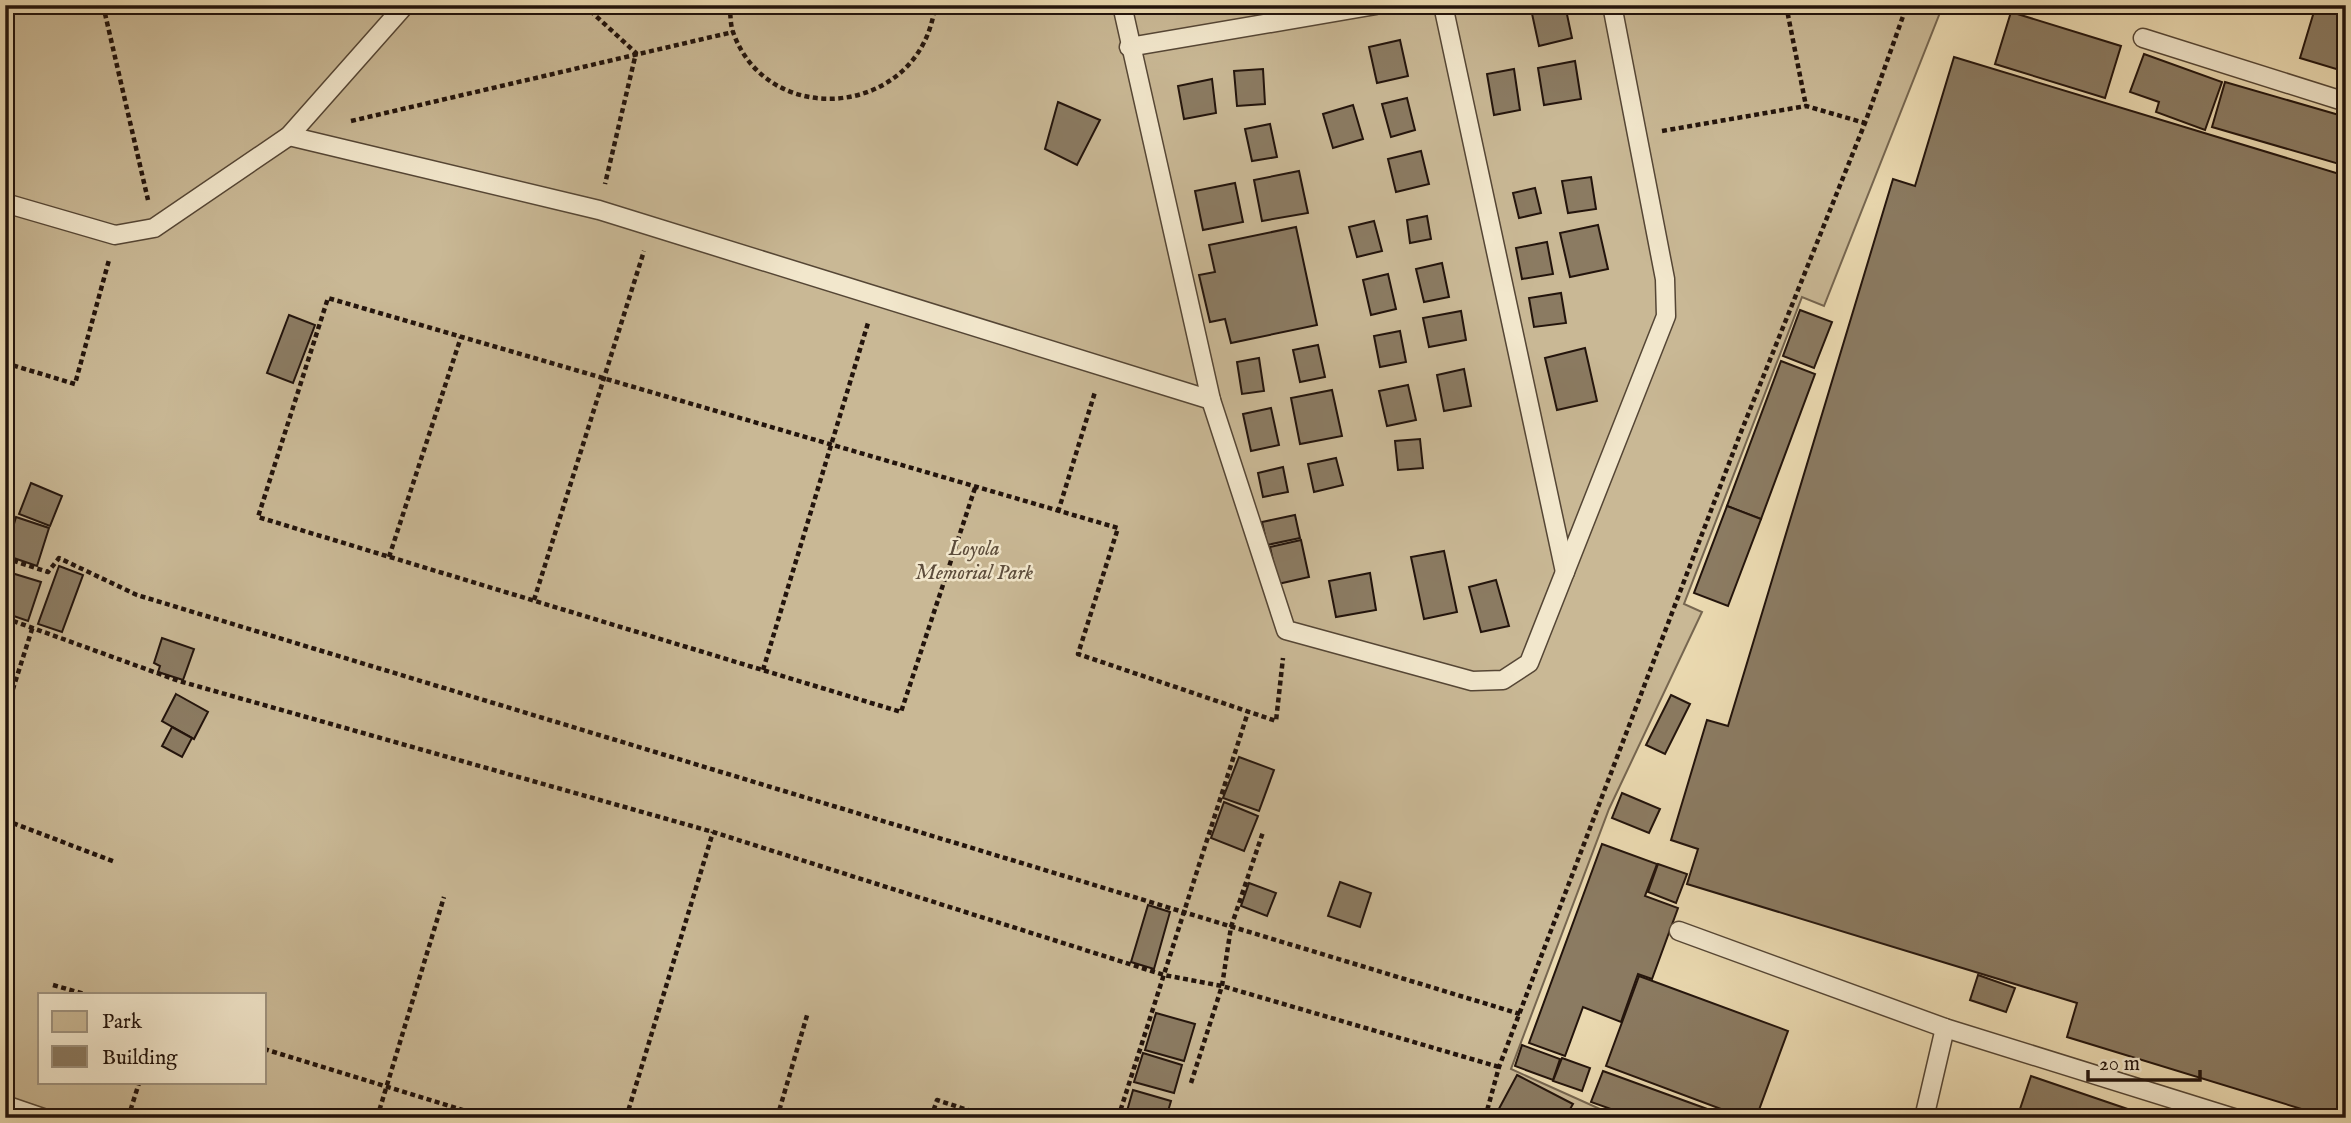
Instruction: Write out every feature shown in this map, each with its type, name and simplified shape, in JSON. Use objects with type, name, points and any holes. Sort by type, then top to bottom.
[{"type":"lane","points":[[5,203],[115,235],[154,228],[289,136],[405,5]]},
{"type":"lane","points":[[1122,5],[1129,47],[1211,400],[1286,630],[1472,681],[1503,680],[1529,663],[1665,316],[1665,279],[1612,5]]},
{"type":"lane","points":[[1129,47],[1376,5]]},
{"type":"lane","points":[[1443,5],[1565,572]]},
{"type":"lane","points":[[2143,38],[2346,102]]},
{"type":"lane","points":[[289,136],[599,210],[1211,400]]},
{"type":"lane","points":[[1679,931],[1944,1028],[2234,1118]]},
{"type":"lane","points":[[1924,1118],[1944,1028]]},
{"type":"lane","points":[[5,1105],[43,1118]]},
{"type":"path","points":[[103,5],[154,228]]},
{"type":"path","points":[[584,5],[636,52]]},
{"type":"path","points":[[729,5],[733,32],[750,61],[775,83],[817,100],[859,97],[896,79],[920,53],[933,24],[935,5]]},
{"type":"path","points":[[1786,5],[1806,106]]},
{"type":"path","points":[[1485,1118],[1499,1067],[1739,436],[1865,123],[1908,5]]},
{"type":"path","points":[[342,123],[636,52],[733,32]]},
{"type":"path","points":[[599,210],[636,52]]},
{"type":"path","points":[[1637,136],[1806,106],[1865,123]]},
{"type":"path","points":[[534,600],[652,226]]},
{"type":"path","points":[[5,363],[75,384],[115,235]]},
{"type":"path","points":[[764,670],[876,295]]},
{"type":"path","points":[[975,488],[901,712],[258,517],[328,298],[1118,528],[1079,654],[1276,721],[1286,630]]},
{"type":"path","points":[[389,557],[461,337]]},
{"type":"path","points":[[1058,512],[1103,366]]},
{"type":"path","points":[[5,558],[48,572],[59,558],[137,595],[1520,1014]]},
{"type":"path","points":[[5,618],[178,681],[713,832],[1164,975],[1222,986],[1499,1067]]},
{"type":"path","points":[[5,714],[33,626]]},
{"type":"path","points":[[1118,1118],[1248,712]]},
{"type":"path","points":[[5,820],[115,862]]},
{"type":"path","points":[[626,1118],[713,832]]},
{"type":"path","points":[[1191,1083],[1222,986],[1231,927],[1263,832]]},
{"type":"path","points":[[377,1118],[444,897]]},
{"type":"path","points":[[53,985],[81,993]]},
{"type":"path","points":[[777,1118],[808,1012]]},
{"type":"path","points":[[266,1050],[489,1118]]},
{"type":"path","points":[[128,1118],[139,1084]]},
{"type":"path","points":[[932,1118],[937,1100],[992,1118]]},
{"type":"green space","name":"Loyola Memorial Park","points":[[5,5],[1943,5],[1824,306],[1802,297],[1684,604],[1702,612],[1609,809],[1511,1069],[1620,1118],[5,1118]]},
{"type":"building","points":[[1565,5],[1572,38],[1539,46],[1531,9]]},
{"type":"building","points":[[2316,5],[2346,5],[2346,72],[2300,58]]},
{"type":"building","points":[[2011,12],[2121,46],[2105,98],[1995,64]]},
{"type":"building","points":[[1400,40],[1408,76],[1377,83],[1369,47]]},
{"type":"building","points":[[2144,54],[2222,82],[2205,130],[2156,112],[2159,102],[2130,92]]},
{"type":"building","points":[[1954,57],[2346,176],[2345,1118],[2331,1118],[2067,1037],[2077,1003],[1687,884],[1698,849],[1671,840],[1707,720],[1728,726],[1893,179],[1915,186]]},
{"type":"building","points":[[1575,61],[1581,99],[1544,105],[1538,68]]},
{"type":"building","points":[[1263,69],[1265,104],[1237,106],[1234,71]]},
{"type":"building","points":[[1514,69],[1520,110],[1494,115],[1487,74]]},
{"type":"building","points":[[1212,79],[1216,113],[1184,119],[1178,86]]},
{"type":"building","points":[[2225,82],[2346,117],[2346,166],[2212,127]]},
{"type":"building","points":[[1407,98],[1415,130],[1391,137],[1382,104]]},
{"type":"building","points":[[1058,102],[1100,120],[1077,165],[1045,149]]},
{"type":"building","points":[[1353,105],[1363,139],[1333,148],[1323,114]]},
{"type":"building","points":[[1270,124],[1277,157],[1252,161],[1245,129]]},
{"type":"building","points":[[1421,151],[1429,184],[1396,192],[1388,159]]},
{"type":"building","points":[[1299,171],[1308,213],[1262,221],[1254,180]]},
{"type":"building","points":[[1591,177],[1596,209],[1568,213],[1562,181]]},
{"type":"building","points":[[1235,183],[1243,222],[1203,230],[1195,191]]},
{"type":"building","points":[[1535,188],[1541,213],[1519,218],[1513,193]]},
{"type":"building","points":[[1427,216],[1431,239],[1410,243],[1407,220]]},
{"type":"building","points":[[1374,221],[1382,251],[1357,257],[1349,227]]},
{"type":"building","points":[[1598,225],[1608,269],[1570,277],[1560,233]]},
{"type":"building","points":[[1296,227],[1317,325],[1231,343],[1225,319],[1210,322],[1199,275],[1215,272],[1209,245]]},
{"type":"building","points":[[1547,242],[1553,274],[1522,279],[1516,248]]},
{"type":"building","points":[[1442,263],[1449,297],[1424,302],[1416,269]]},
{"type":"building","points":[[1388,274],[1396,309],[1371,315],[1363,280]]},
{"type":"building","points":[[1561,293],[1566,323],[1534,327],[1529,298]]},
{"type":"building","points":[[1800,310],[1832,322],[1814,368],[1783,356]]},
{"type":"building","points":[[1461,311],[1466,340],[1429,347],[1423,318]]},
{"type":"building","points":[[289,315],[315,325],[293,383],[267,373]]},
{"type":"building","points":[[1400,331],[1406,362],[1380,367],[1374,336]]},
{"type":"building","points":[[1318,345],[1325,377],[1300,382],[1293,350]]},
{"type":"building","points":[[1585,348],[1597,401],[1557,410],[1545,358]]},
{"type":"building","points":[[1259,358],[1264,391],[1242,394],[1237,362]]},
{"type":"building","points":[[1781,361],[1815,374],[1761,519],[1727,506]]},
{"type":"building","points":[[1464,369],[1471,406],[1444,411],[1437,375]]},
{"type":"building","points":[[1408,385],[1416,420],[1387,426],[1379,391]]},
{"type":"building","points":[[1332,390],[1342,436],[1300,444],[1291,398]]},
{"type":"building","points":[[1271,408],[1279,445],[1251,451],[1243,414]]},
{"type":"building","points":[[1420,439],[1423,468],[1398,470],[1395,441]]},
{"type":"building","points":[[1336,458],[1343,485],[1314,492],[1308,464]]},
{"type":"building","points":[[1283,467],[1288,492],[1263,497],[1258,473]]},
{"type":"building","points":[[31,483],[62,496],[50,526],[19,514]]},
{"type":"building","points":[[1727,506],[1761,519],[1728,606],[1694,593]]},
{"type":"building","points":[[1295,515],[1300,538],[1267,545],[1262,522]]},
{"type":"building","points":[[16,517],[49,528],[37,566],[5,555]]},
{"type":"building","points":[[1301,540],[1309,577],[1278,584],[1270,547]]},
{"type":"building","points":[[1444,551],[1457,612],[1424,619],[1411,557]]},
{"type":"building","points":[[59,566],[83,575],[62,632],[38,624]]},
{"type":"building","points":[[5,571],[41,582],[28,621],[5,613]]},
{"type":"building","points":[[1370,573],[1376,610],[1336,617],[1329,581]]},
{"type":"building","points":[[1496,580],[1509,626],[1481,632],[1469,587]]},
{"type":"building","points":[[162,638],[194,649],[183,680],[158,672],[160,666],[154,663]]},
{"type":"building","points":[[176,694],[208,712],[194,739],[162,721]]},
{"type":"building","points":[[1671,695],[1690,704],[1665,754],[1646,745]]},
{"type":"building","points":[[172,727],[192,738],[182,757],[162,746]]},
{"type":"building","points":[[1239,757],[1274,770],[1259,811],[1223,798]]},
{"type":"building","points":[[1622,793],[1660,809],[1649,833],[1612,818]]},
{"type":"building","points":[[1224,802],[1258,816],[1244,851],[1211,838]]},
{"type":"building","points":[[1602,844],[1657,864],[1645,896],[1678,908],[1652,979],[1638,974],[1621,1022],[1583,1007],[1565,1056],[1529,1043]]},
{"type":"building","points":[[1658,864],[1687,874],[1676,903],[1648,892]]},
{"type":"building","points":[[1340,882],[1371,893],[1360,927],[1328,916]]},
{"type":"building","points":[[1249,883],[1276,893],[1267,916],[1241,906]]},
{"type":"building","points":[[1148,905],[1170,912],[1154,969],[1131,962]]},
{"type":"building","points":[[1978,975],[2015,988],[2006,1012],[1970,1000]]},
{"type":"building","points":[[1639,976],[1788,1031],[1756,1118],[1745,1118],[1606,1066]]},
{"type":"building","points":[[1156,1013],[1195,1024],[1184,1061],[1145,1050]]},
{"type":"building","points":[[1522,1045],[1560,1059],[1553,1080],[1515,1066]]},
{"type":"building","points":[[1143,1053],[1182,1065],[1174,1093],[1134,1082]]},
{"type":"building","points":[[1562,1058],[1590,1068],[1582,1091],[1553,1081]]},
{"type":"building","points":[[1603,1071],[1732,1118],[1636,1118],[1591,1102]]},
{"type":"building","points":[[1517,1075],[1573,1104],[1565,1118],[1494,1118]]},
{"type":"building","points":[[2031,1076],[2154,1118],[2017,1118]]},
{"type":"building","points":[[1133,1090],[1171,1101],[1166,1118],[1125,1118]]}]
